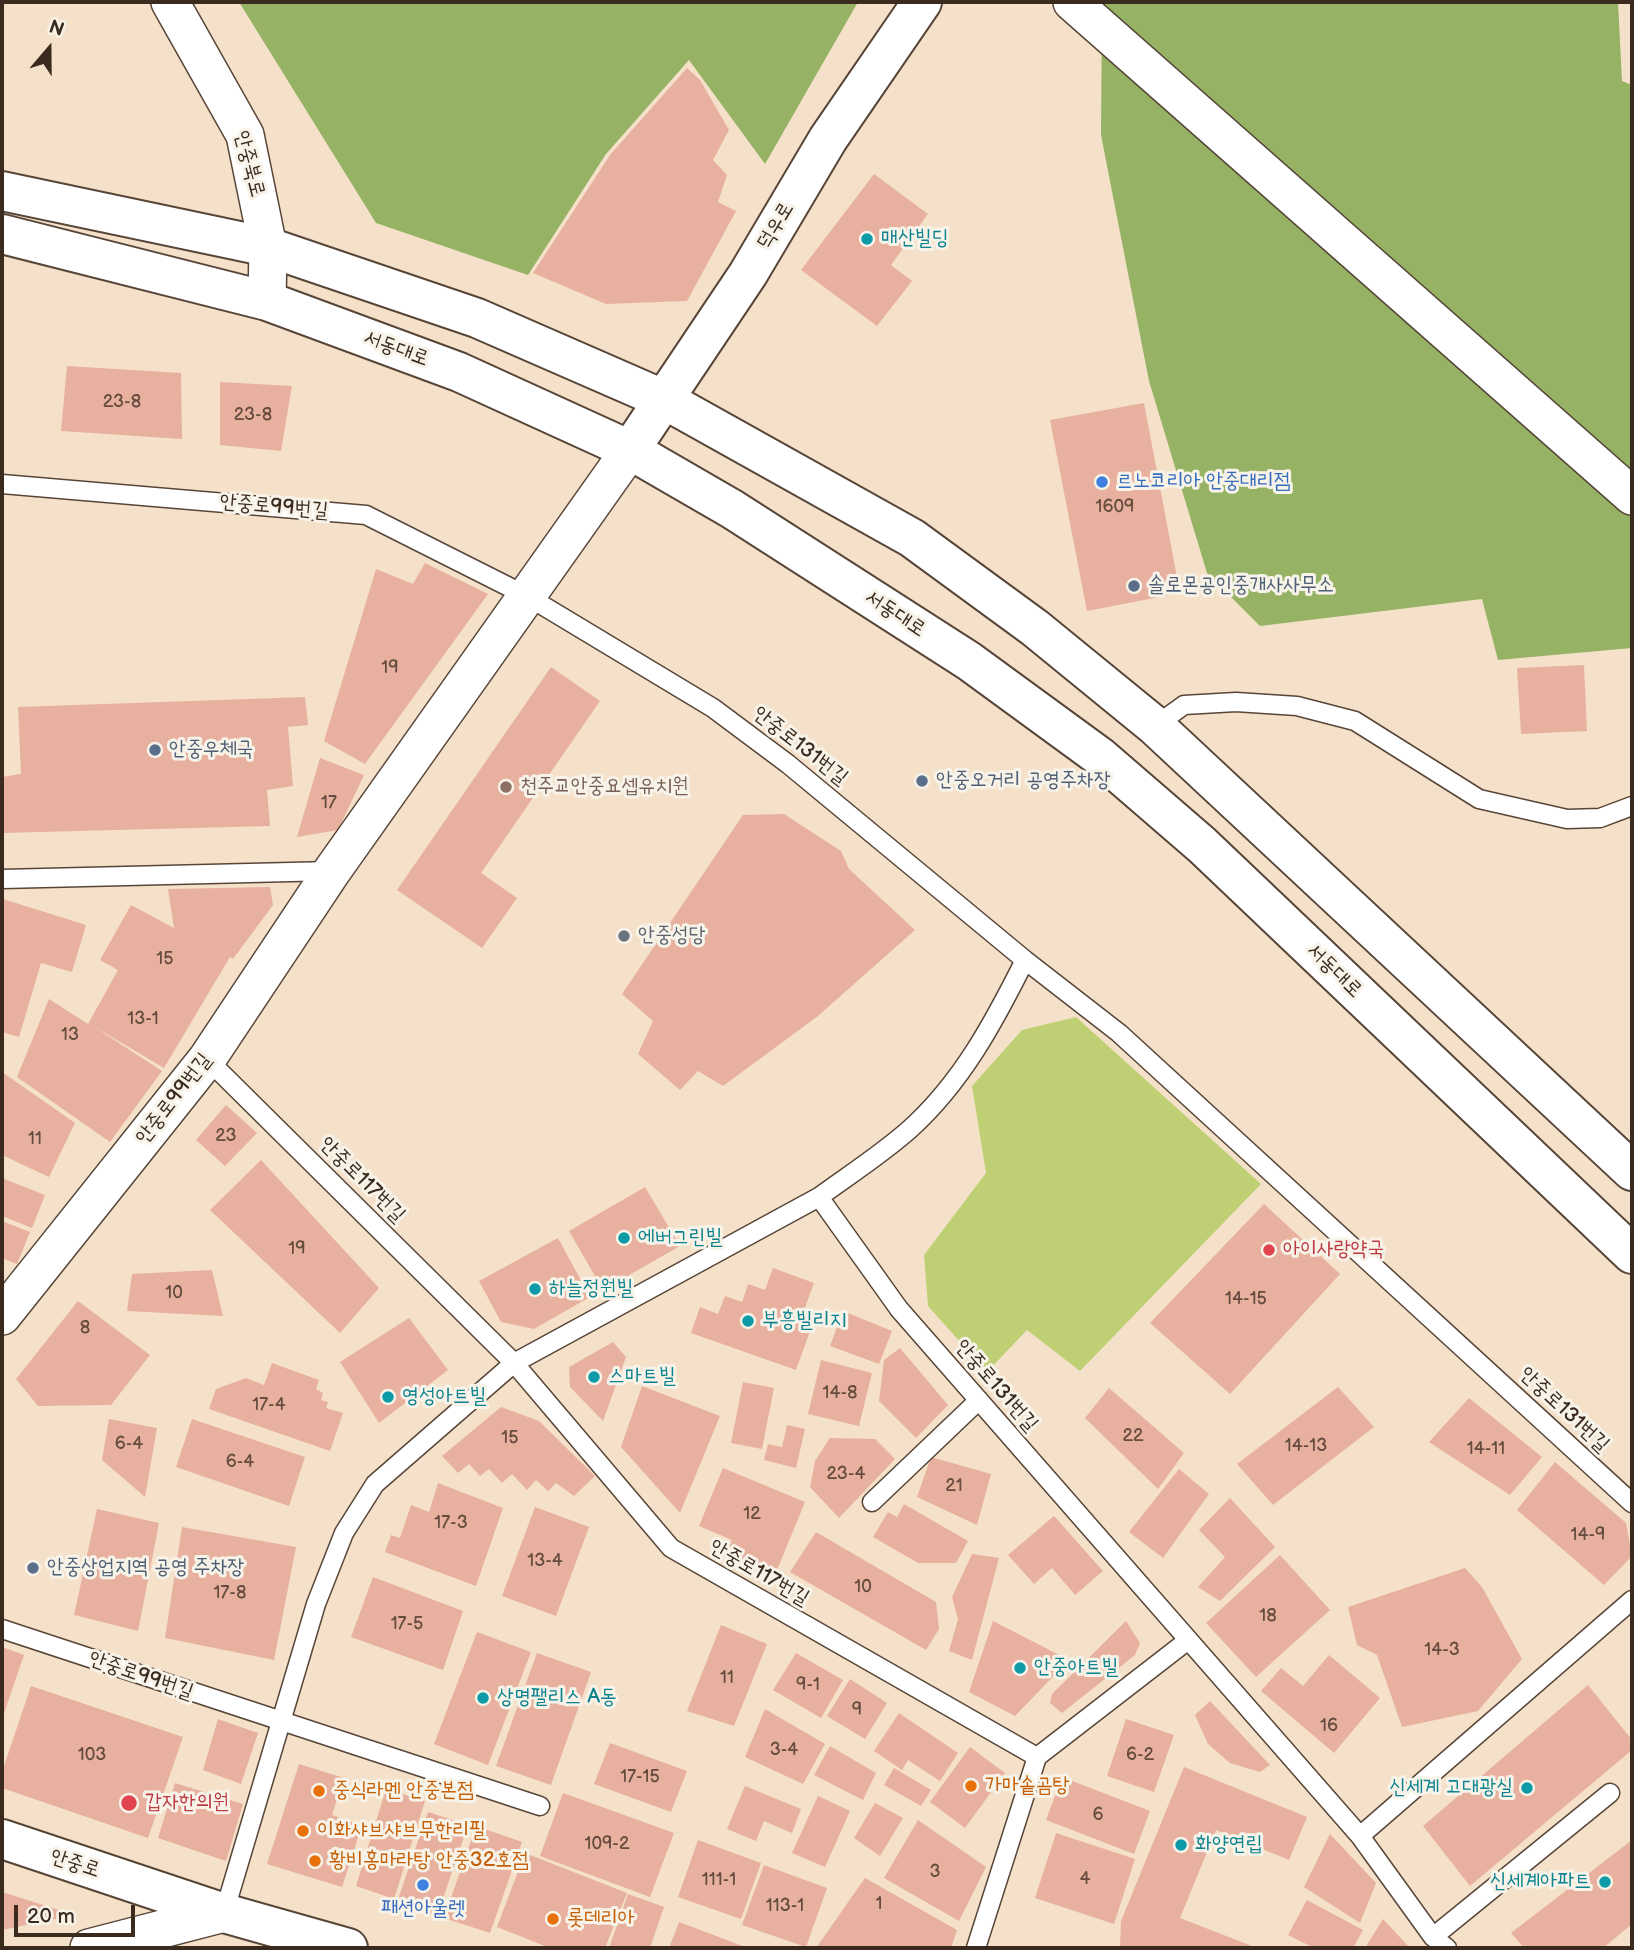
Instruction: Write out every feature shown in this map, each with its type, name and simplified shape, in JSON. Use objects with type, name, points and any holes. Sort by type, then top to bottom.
[{"type":"main road","name":"덕우로","points":[[630,450],[748,274],[828,139],[922,2]]},
{"type":"main road","points":[[2,191],[268,247],[477,318],[665,400],[912,538],[1035,628],[1155,726],[1632,1171]]},
{"type":"main road","name":"서동대로","points":[[2,234],[267,301],[459,372],[630,450],[732,509],[969,661],[1099,756],[1202,845],[1632,1254]]},
{"type":"main road","name":"안중로","points":[[2,1839],[224,1913],[335,1946]]},
{"type":"street","name":"안중북로","points":[[170,2],[245,135],[268,247],[267,301]]},
{"type":"street","points":[[1072,2],[1632,496]]},
{"type":"street","name":"안중로99번길","points":[[2,1316],[207,1059],[332,872],[630,450]]},
{"type":"street","points":[[89,1948],[224,1913]]},
{"type":"lane","name":"안중로99번길","points":[[2,484],[366,515],[527,596]]},
{"type":"lane","name":"안중로131번길","points":[[527,596],[713,708],[788,764],[1025,960],[1119,1033],[1632,1503]]},
{"type":"lane","points":[[1155,726],[1184,705],[1236,702],[1297,706],[1354,721],[1479,799],[1567,820],[1600,818],[1632,806]]},
{"type":"lane","points":[[2,879],[332,872]]},
{"type":"lane","points":[[224,1913],[316,1604],[344,1533],[375,1484],[514,1363],[819,1197],[910,1129],[952,1085],[991,1028],[1025,960]]},
{"type":"lane","name":"안중로117번길","points":[[207,1059],[514,1363],[671,1548],[1037,1757]]},
{"type":"lane","name":"안중로131번길","points":[[819,1197],[899,1309],[1360,1836],[1440,1943]]},
{"type":"lane","points":[[872,1502],[979,1401]]},
{"type":"lane","points":[[1360,1836],[1632,1600]]},
{"type":"lane","name":"안중로99번길","points":[[2,1629],[280,1723],[540,1806]]},
{"type":"lane","points":[[976,1948],[1037,1757],[1187,1641]]},
{"type":"lane","points":[[1440,1943],[1610,1793]]},
{"type":"green space","points":[[239,2],[858,2],[765,164],[689,60],[606,154],[528,275],[376,223]]},
{"type":"green space","points":[[1102,2],[1618,2],[1622,81],[1632,85],[1632,648],[1498,660],[1482,599],[1260,626],[1207,573],[1149,381],[1101,135]]},
{"type":"green space","points":[[1076,1017],[1261,1184],[1080,1371],[1027,1330],[987,1372],[928,1306],[924,1255],[986,1173],[972,1086],[1022,1030]]},
{"type":"building","points":[[687,68],[700,80],[729,130],[713,160],[727,175],[718,202],[736,211],[687,301],[606,304],[533,273],[610,155]]},
{"type":"building","name":"매산빌딩","points":[[874,174],[928,214],[891,265],[912,281],[877,326],[801,270]]},
{"type":"building","points":[[67,366],[181,373],[182,439],[61,431]]},
{"type":"building","points":[[220,382],[292,386],[281,451],[220,445]]},
{"type":"building","points":[[1144,403],[1180,593],[1087,611],[1050,420]]},
{"type":"building","points":[[425,563],[488,594],[365,764],[324,741],[376,569],[413,584]]},
{"type":"building","points":[[1584,665],[1587,731],[1521,734],[1517,668]]},
{"type":"building","points":[[551,667],[600,701],[481,873],[517,898],[482,948],[397,890]]},
{"type":"building","name":"안중우체국","points":[[305,697],[308,725],[288,727],[293,786],[267,790],[270,826],[2,833],[2,777],[21,774],[18,707]]},
{"type":"building","points":[[320,758],[364,775],[338,830],[297,837]]},
{"type":"building","points":[[784,814],[841,851],[849,869],[915,930],[818,1016],[723,1086],[698,1071],[680,1090],[638,1054],[653,1021],[622,994],[743,815]]},
{"type":"building","points":[[270,887],[273,905],[233,959],[230,957],[164,1068],[93,1026],[162,1071],[110,1142],[17,1077],[49,999],[88,1024],[118,970],[100,960],[131,905],[174,928],[168,889]]},
{"type":"building","points":[[3,899],[86,925],[72,972],[41,963],[19,1037],[2,1032]]},
{"type":"building","points":[[2,1072],[75,1123],[49,1177],[2,1155]]},
{"type":"building","points":[[226,1105],[257,1133],[225,1166],[196,1140]]},
{"type":"building","points":[[261,1160],[379,1288],[340,1333],[210,1210]]},
{"type":"building","points":[[2,1178],[45,1195],[32,1228],[2,1216]]},
{"type":"building","name":"에버그린빌","points":[[645,1187],[680,1246],[603,1290],[569,1231]]},
{"type":"building","points":[[1264,1204],[1340,1274],[1230,1394],[1150,1323]]},
{"type":"building","points":[[2,1221],[30,1232],[17,1264],[2,1258]]},
{"type":"building","name":"하늘정원빌","points":[[558,1238],[590,1297],[534,1329],[501,1322],[479,1281]]},
{"type":"building","name":"부흥빌리지","points":[[773,1268],[814,1283],[798,1327],[810,1331],[796,1370],[691,1333],[700,1307],[718,1314],[725,1296],[742,1302],[748,1284],[765,1290]]},
{"type":"building","points":[[212,1270],[223,1316],[127,1311],[132,1274]]},
{"type":"building","points":[[78,1301],[150,1355],[111,1405],[38,1406],[16,1379]]},
{"type":"building","points":[[843,1311],[892,1331],[879,1364],[830,1346]]},
{"type":"building","name":"영성아트빌","points":[[409,1318],[448,1370],[379,1423],[340,1362]]},
{"type":"building","name":"스마트빌","points":[[613,1342],[626,1357],[603,1421],[570,1387],[569,1367]]},
{"type":"building","points":[[900,1348],[948,1405],[916,1438],[879,1401],[884,1360]]},
{"type":"building","points":[[821,1360],[872,1373],[859,1426],[808,1414]]},
{"type":"building","points":[[272,1363],[319,1380],[316,1389],[323,1393],[321,1400],[328,1402],[326,1408],[343,1413],[330,1451],[209,1409],[216,1389],[246,1378],[264,1385]]},
{"type":"building","points":[[743,1382],[774,1388],[762,1449],[731,1443]]},
{"type":"building","points":[[642,1386],[720,1416],[680,1513],[621,1447]]},
{"type":"building","points":[[1338,1387],[1374,1427],[1273,1505],[1237,1464]]},
{"type":"building","points":[[1109,1388],[1184,1453],[1158,1489],[1085,1418]]},
{"type":"building","points":[[1469,1398],[1542,1457],[1510,1495],[1429,1442]]},
{"type":"building","points":[[501,1407],[539,1421],[595,1476],[574,1496],[556,1483],[548,1491],[536,1480],[527,1490],[512,1474],[502,1483],[489,1469],[480,1476],[469,1464],[458,1473],[442,1456]]},
{"type":"building","points":[[109,1419],[157,1428],[145,1497],[102,1460]]},
{"type":"building","points":[[192,1419],[305,1457],[289,1506],[176,1467]]},
{"type":"building","points":[[787,1425],[805,1429],[796,1468],[764,1460],[768,1444],[782,1447]]},
{"type":"building","points":[[830,1438],[875,1439],[895,1459],[839,1518],[810,1487],[815,1461]]},
{"type":"building","points":[[931,1457],[991,1474],[977,1525],[917,1497]]},
{"type":"building","points":[[1555,1462],[1626,1523],[1632,1556],[1604,1585],[1517,1510]]},
{"type":"building","points":[[723,1468],[805,1502],[775,1575],[726,1554],[732,1540],[699,1526]]},
{"type":"building","points":[[1179,1469],[1209,1494],[1163,1558],[1129,1532]]},
{"type":"building","points":[[438,1483],[503,1508],[476,1586],[385,1552],[391,1535],[400,1538],[411,1505],[429,1512]]},
{"type":"building","points":[[1230,1498],[1275,1547],[1220,1601],[1198,1587],[1225,1557],[1199,1530]]},
{"type":"building","points":[[904,1504],[968,1541],[956,1563],[918,1563],[873,1537],[888,1512],[897,1517]]},
{"type":"building","points":[[535,1507],[589,1527],[556,1616],[502,1596]]},
{"type":"building","points":[[97,1509],[159,1523],[138,1631],[74,1615]]},
{"type":"building","points":[[1054,1516],[1103,1571],[1075,1595],[1052,1568],[1034,1584],[1008,1555]]},
{"type":"building","points":[[182,1527],[296,1547],[274,1660],[165,1638]]},
{"type":"building","points":[[816,1532],[936,1602],[939,1629],[926,1650],[790,1572]]},
{"type":"building","points":[[972,1554],[999,1558],[972,1660],[949,1651],[958,1619],[952,1597]]},
{"type":"building","points":[[1280,1555],[1330,1610],[1256,1677],[1206,1623]]},
{"type":"building","points":[[1465,1568],[1482,1587],[1522,1659],[1478,1711],[1402,1727],[1377,1655],[1357,1645],[1348,1607]]},
{"type":"building","points":[[373,1577],[463,1611],[443,1670],[351,1637]]},
{"type":"building","name":"안중아트빌","points":[[993,1621],[1069,1660],[1015,1716],[969,1692]]},
{"type":"building","points":[[1126,1621],[1140,1643],[1135,1655],[1062,1713],[1050,1703],[1052,1694]]},
{"type":"building","points":[[721,1625],[767,1644],[734,1726],[687,1711]]},
{"type":"building","name":"상명팰리스 A동","points":[[477,1632],[531,1652],[488,1765],[434,1744]]},
{"type":"building","points":[[2,1647],[24,1655],[2,1719]]},
{"type":"building","points":[[537,1653],[591,1672],[551,1785],[496,1766]]},
{"type":"building","points":[[796,1653],[843,1680],[821,1718],[773,1690]]},
{"type":"building","points":[[1329,1655],[1380,1698],[1334,1753],[1261,1691],[1281,1668],[1303,1686]]},
{"type":"building","points":[[850,1679],[887,1703],[865,1739],[827,1716]]},
{"type":"building","name":"신세계 고대광실","points":[[1588,1685],[1632,1740],[1632,1750],[1470,1886],[1423,1826]]},
{"type":"building","points":[[31,1686],[183,1737],[148,1838],[2,1788],[2,1772]]},
{"type":"building","points":[[1210,1701],[1270,1765],[1260,1772],[1230,1763],[1208,1744],[1195,1715]]},
{"type":"building","points":[[765,1709],[825,1744],[803,1784],[745,1757]]},
{"type":"building","points":[[899,1713],[958,1753],[940,1781],[908,1760],[902,1770],[874,1751]]},
{"type":"building","points":[[218,1719],[258,1733],[241,1784],[203,1770]]},
{"type":"building","points":[[1126,1719],[1174,1735],[1154,1792],[1107,1776]]},
{"type":"building","points":[[610,1743],[687,1771],[671,1812],[594,1784]]},
{"type":"building","points":[[830,1746],[876,1773],[863,1800],[814,1775]]},
{"type":"building","points":[[970,1747],[1005,1773],[965,1828],[930,1802]]},
{"type":"building","points":[[299,1764],[344,1778],[332,1815],[362,1825],[342,1887],[267,1864]]},
{"type":"building","name":"화양연립","points":[[1184,1767],[1307,1817],[1289,1860],[1216,1830],[1180,1918],[1257,1948],[1120,1946],[1121,1921]]},
{"type":"building","points":[[894,1768],[931,1790],[921,1806],[884,1785]]},
{"type":"building","points":[[1062,1777],[1150,1811],[1134,1854],[1046,1820]]},
{"type":"building","points":[[175,1783],[243,1804],[226,1861],[158,1838]]},
{"type":"building","points":[[745,1786],[801,1809],[792,1833],[764,1821],[756,1841],[727,1829]]},
{"type":"building","points":[[386,1789],[425,1801],[394,1899],[356,1886]]},
{"type":"building","points":[[563,1793],[674,1833],[650,1897],[540,1856]]},
{"type":"building","points":[[818,1796],[850,1811],[825,1867],[792,1853]]},
{"type":"building","points":[[875,1803],[903,1818],[880,1856],[854,1838]]},
{"type":"building","points":[[428,1812],[468,1825],[437,1916],[397,1902]]},
{"type":"building","points":[[918,1820],[986,1867],[959,1921],[884,1878]]},
{"type":"building","points":[[476,1826],[522,1842],[490,1933],[444,1918]]},
{"type":"building","points":[[1056,1833],[1135,1859],[1114,1924],[1035,1898]]},
{"type":"building","points":[[1330,1834],[1376,1883],[1360,1923],[1304,1887]]},
{"type":"building","points":[[698,1840],[761,1863],[741,1919],[678,1897]]},
{"type":"building","name":"신세계아파트","points":[[1632,1840],[1632,1924],[1603,1948],[1524,1948],[1511,1933]]},
{"type":"building","points":[[525,1853],[627,1893],[605,1948],[550,1948],[497,1927]]},
{"type":"building","points":[[764,1865],[827,1888],[806,1947],[742,1925]]},
{"type":"building","points":[[865,1878],[957,1930],[951,1948],[816,1948]]},
{"type":"building","points":[[2,1892],[75,1915],[2,1930]]},
{"type":"building","points":[[628,1894],[664,1907],[650,1948],[609,1948]]},
{"type":"building","points":[[1307,1900],[1363,1930],[1353,1948],[1314,1948],[1288,1935]]},
{"type":"building","points":[[1383,1919],[1410,1948],[1365,1948]]},
{"type":"building","points":[[679,1922],[748,1948],[669,1948]]},
{"type":"place","name":"매산빌딩","points":[[867,239]]},
{"type":"place","name":"르노코리아 안중대리점","points":[[1102,482]]},
{"type":"place","name":"솔로몬공인중개사사무소","points":[[1134,586]]},
{"type":"place","name":"안중우체국","points":[[155,750]]},
{"type":"place","name":"안중오거리 공영주차장","points":[[922,781]]},
{"type":"place","name":"천주교안중요셉유치원","points":[[506,787]]},
{"type":"place","name":"안중성당","points":[[624,936]]},
{"type":"place","name":"에버그린빌","points":[[624,1238]]},
{"type":"place","name":"아이사랑약국","points":[[1269,1250]]},
{"type":"place","name":"하늘정원빌","points":[[535,1289]]},
{"type":"place","name":"부흥빌리지","points":[[748,1321]]},
{"type":"place","name":"스마트빌","points":[[594,1377]]},
{"type":"place","name":"영성아트빌","points":[[388,1397]]},
{"type":"place","name":"안중상업지역 공영 주차장","points":[[33,1568]]},
{"type":"place","name":"안중아트빌","points":[[1020,1668]]},
{"type":"place","name":"상명팰리스 A동","points":[[483,1698]]},
{"type":"place","name":"가마솥곰탕","points":[[971,1786]]},
{"type":"place","name":"신세계 고대광실","points":[[1527,1788]]},
{"type":"place","name":"중식라멘 안중본점","points":[[319,1791]]},
{"type":"place","name":"갑자한의원","points":[[129,1803]]},
{"type":"place","name":"이화샤브샤브무한리필","points":[[303,1831]]},
{"type":"place","name":"화양연립","points":[[1181,1845]]},
{"type":"place","name":"황비홍마라탕 안중32호점","points":[[315,1861]]},
{"type":"place","name":"신세계아파트","points":[[1605,1882]]},
{"type":"place","name":"패션아울렛","points":[[423,1885]]},
{"type":"place","name":"롯데리아","points":[[553,1919]]}]
